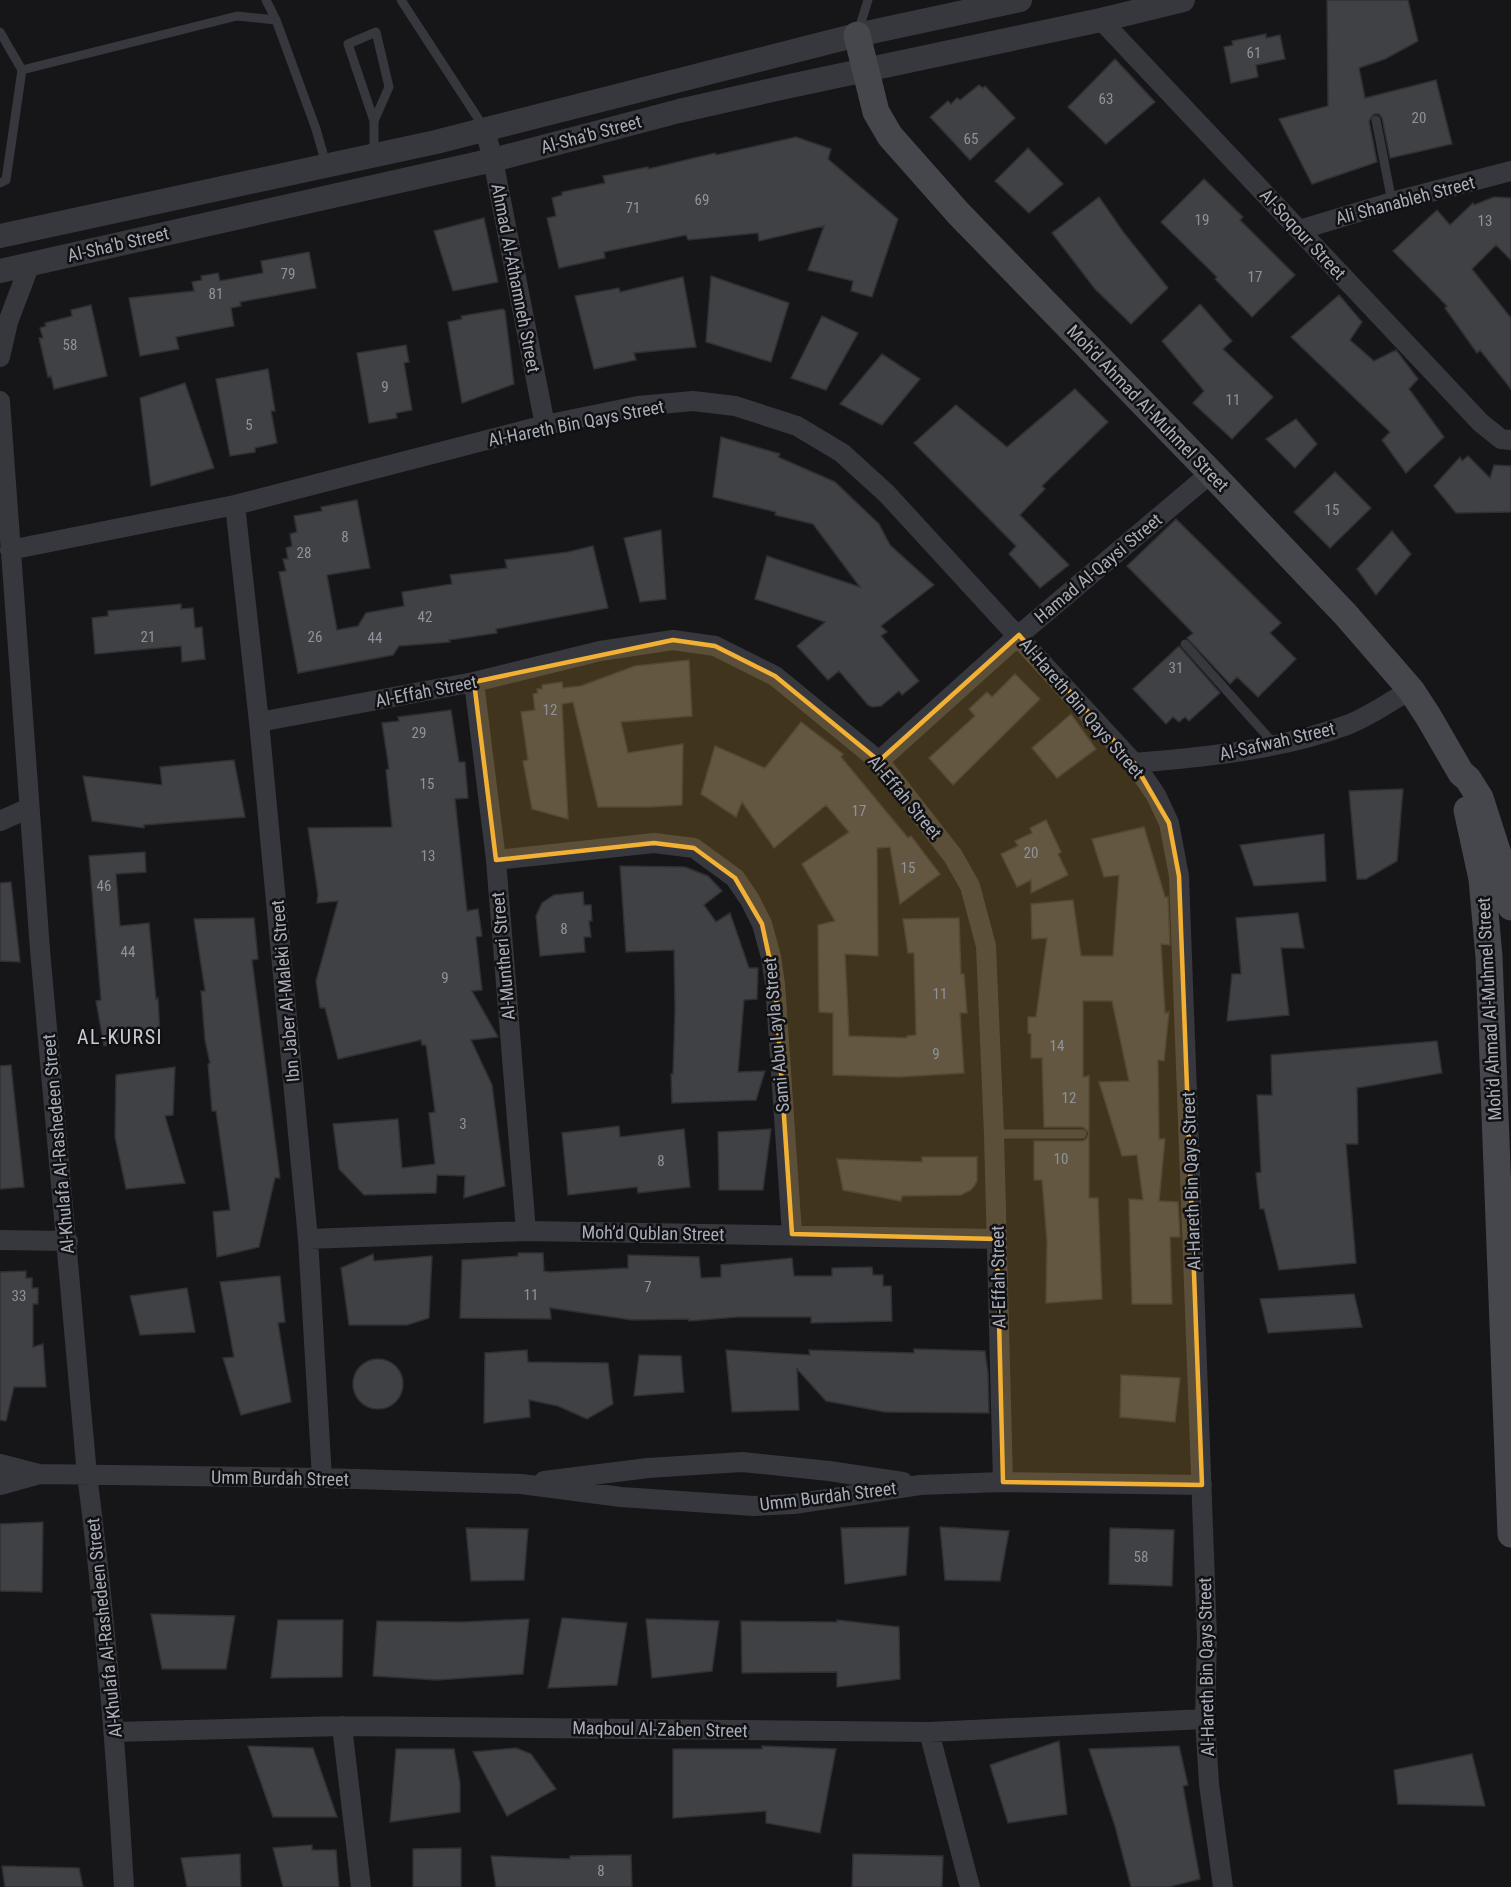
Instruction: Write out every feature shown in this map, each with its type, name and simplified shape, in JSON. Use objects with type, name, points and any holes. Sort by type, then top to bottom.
[{"type":"main road","name":"Moh’d Ahmad Al-Muhmel Street","points":[[857,35],[876,112],[890,136],[919,171],[1346,615],[1411,690],[1461,773],[1468,779],[1480,798],[1498,854],[1511,907]]},
{"type":"main road","name":"Moh’d Ahmad Al-Muhmel Street","points":[[1461,773],[1482,879],[1486,918],[1511,1534]]},
{"type":"street","name":"Al-Sha'b Street","points":[[0,236],[485,130],[857,35],[1020,0]]},
{"type":"street","name":"Al-Sha'b Street","points":[[0,271],[493,160],[679,111],[1101,20],[1183,0]]},
{"type":"street","name":"Al-Soqour Street","points":[[1101,20],[1481,423],[1501,439],[1511,440]]},
{"type":"street","name":"Ahmad Al-Athamneh Street","points":[[485,130],[493,160],[545,425]]},
{"type":"street","name":"Ali Shanableh Street","points":[[1299,230],[1392,202],[1511,171]]},
{"type":"street","points":[[0,357],[8,322],[30,264]]},
{"type":"street","name":"Al-Khulafa Al-Rashedeen Street","points":[[0,400],[29,808],[87,1475],[97,1549],[114,1732],[124,1887]]},
{"type":"street","name":"Al-Hareth Bin Qays Street","points":[[10,550],[235,505],[545,425],[638,406],[693,401],[735,406],[798,426],[842,453],[887,494],[1019,636],[1134,763],[1156,795],[1169,823],[1179,876],[1207,1637],[1205,1719],[1209,1784],[1223,1887]]},
{"type":"street","name":"Hamad Al-Qaysi Street","points":[[879,761],[1019,636],[1211,473]]},
{"type":"street","name":"Ibn Jaber Al-Maleki Street","points":[[235,505],[260,722],[308,1239],[322,1478]]},
{"type":"street","name":"Al-Effah Street","points":[[260,722],[474,682],[600,651],[673,640],[715,646],[775,676],[879,761],[953,856],[970,886],[986,946],[998,1239],[1003,1482]]},
{"type":"street","name":"Al-Muntheri Street","points":[[474,682],[496,860],[526,1231]]},
{"type":"street","name":"Al-Safwah Street","points":[[1134,763],[1201,758],[1275,745],[1348,724],[1411,690]]},
{"type":"street","points":[[0,821],[29,808]]},
{"type":"street","name":"Sami Abu Layla Street","points":[[496,860],[654,843],[694,848],[735,878],[762,924],[771,957],[775,984],[792,1234]]},
{"type":"street","name":"Moh’d Qublan Street","points":[[308,1239],[526,1231],[998,1239]]},
{"type":"street","points":[[0,1240],[68,1241]]},
{"type":"street","name":"Umm Burdah Street","points":[[521,1484],[648,1468],[742,1462],[820,1470],[920,1485]]},
{"type":"street","name":"Umm Burdah Street","points":[[0,1464],[39,1474],[322,1478],[521,1484],[621,1497],[754,1506],[794,1504],[920,1485],[1003,1482],[1202,1485]]},
{"type":"street","name":"Umm Burdah Street","points":[[0,1485],[39,1474]]},
{"type":"street","name":"Maqboul Al-Zaben Street","points":[[114,1732],[342,1726],[929,1732],[1205,1719]]},
{"type":"street","points":[[342,1726],[361,1887]]},
{"type":"street","points":[[929,1732],[970,1887]]},
{"type":"lane","points":[[266,0],[276,20],[316,129],[326,164]]},
{"type":"lane","points":[[401,0],[485,130]]},
{"type":"lane","points":[[857,35],[868,0]]},
{"type":"lane","points":[[22,70],[237,16],[276,20]]},
{"type":"lane","points":[[0,32],[22,70],[6,180],[0,183]]},
{"type":"lane","points":[[374,121],[389,87],[376,32],[348,44],[374,121],[374,155]]},
{"type":"lane","points":[[1376,120],[1392,202]]},
{"type":"lane","points":[[1185,644],[1275,745]]},
{"type":"lane","points":[[994,1134],[1082,1134]]},
{"type":"highlighted area","points":[[1019,635],[1134,763],[1169,823],[1179,876],[1202,1485],[1003,1482],[997,1239],[792,1234],[775,984],[762,924],[735,878],[716,863],[694,848],[654,843],[496,860],[474,682],[673,640],[715,646],[775,676],[879,761]]},
{"type":"building","points":[[1327,0],[1408,0],[1418,41],[1385,59],[1359,68],[1365,98],[1436,80],[1452,144],[1390,158],[1382,118],[1379,114],[1374,114],[1369,121],[1377,162],[1312,184],[1279,119],[1328,106]]},
{"type":"building","points":[[1266,34],[1266,38],[1280,35],[1285,59],[1256,65],[1258,77],[1231,83],[1224,47],[1233,45],[1232,41]]},
{"type":"building","points":[[1115,59],[1155,102],[1106,144],[1068,107]]},
{"type":"building","points":[[979,85],[983,88],[985,86],[1015,118],[970,160],[930,117],[948,101],[951,104],[957,98],[960,100]]},
{"type":"building","points":[[796,137],[831,149],[828,159],[898,219],[872,297],[851,291],[853,281],[808,270],[824,226],[759,241],[758,233],[688,240],[686,235],[604,252],[605,258],[559,268],[547,218],[556,216],[552,198],[562,195],[562,192],[605,183],[603,176],[648,167],[648,169]]},
{"type":"building","points":[[1028,148],[1063,184],[1029,213],[995,181]]},
{"type":"building","points":[[1204,179],[1243,217],[1240,220],[1295,275],[1252,317],[1215,279],[1217,277],[1161,222]]},
{"type":"building","points":[[1099,197],[1124,233],[1168,288],[1131,324],[1095,289],[1052,233]]},
{"type":"building","points":[[1494,197],[1511,198],[1511,260],[1496,245],[1472,269],[1511,318],[1511,389],[1480,350],[1477,353],[1445,308],[1447,306],[1393,251],[1437,210],[1450,225],[1473,203],[1474,205]]},
{"type":"building","points":[[484,218],[498,282],[453,291],[434,231]]},
{"type":"building","points":[[309,252],[316,288],[240,302],[241,306],[231,308],[234,326],[176,337],[179,349],[140,356],[129,298],[194,291],[192,282],[202,280],[201,276],[218,273],[220,281],[263,273],[261,261]]},
{"type":"building","points":[[711,276],[789,303],[771,362],[706,342]]},
{"type":"building","points":[[683,277],[696,347],[634,353],[636,360],[594,369],[575,296],[619,288],[620,292]]},
{"type":"building","points":[[1339,295],[1362,322],[1350,340],[1374,361],[1396,350],[1418,379],[1409,389],[1444,437],[1406,473],[1382,440],[1390,432],[1291,337]]},
{"type":"building","points":[[1200,304],[1232,341],[1223,349],[1273,397],[1232,439],[1193,403],[1204,391],[1162,341]]},
{"type":"building","points":[[91,305],[107,376],[54,389],[51,376],[48,377],[39,338],[43,338],[40,328],[46,326],[45,323],[72,316],[71,310]]},
{"type":"building","points":[[503,309],[514,384],[462,403],[448,322],[462,319],[461,316]]},
{"type":"building","points":[[822,316],[858,333],[826,390],[791,378]]},
{"type":"building","points":[[406,345],[409,362],[404,363],[412,410],[396,413],[397,418],[369,423],[357,353]]},
{"type":"building","points":[[882,354],[920,379],[882,425],[840,404]]},
{"type":"building","points":[[268,369],[275,411],[271,411],[277,443],[255,448],[255,452],[230,456],[216,379]]},
{"type":"building","points":[[185,383],[214,468],[151,486],[140,398]]},
{"type":"building","points":[[1075,389],[1108,422],[1042,486],[1045,489],[1020,515],[1069,565],[1040,588],[1009,554],[1016,546],[914,443],[956,405],[1007,447]]},
{"type":"building","points":[[1296,419],[1317,444],[1295,468],[1266,439]]},
{"type":"building","points":[[721,437],[780,454],[778,457],[835,482],[879,524],[890,545],[934,585],[881,626],[887,632],[881,636],[919,681],[902,695],[899,691],[881,706],[872,707],[839,671],[828,680],[797,646],[825,622],[755,599],[767,556],[860,587],[813,524],[775,515],[776,512],[713,497]]},
{"type":"building","points":[[1468,456],[1490,478],[1494,465],[1511,466],[1511,512],[1456,513],[1434,486],[1460,457],[1462,461]]},
{"type":"building","points":[[1335,472],[1371,508],[1330,548],[1294,512]]},
{"type":"building","points":[[357,500],[370,568],[327,575],[337,630],[358,626],[366,613],[404,606],[402,592],[452,584],[450,575],[507,568],[505,560],[568,552],[593,546],[608,608],[496,629],[497,633],[449,640],[450,642],[399,646],[393,655],[298,673],[279,572],[286,571],[283,559],[288,559],[286,548],[292,546],[290,534],[297,532],[294,516],[322,511],[321,507]]},
{"type":"building","points":[[1176,519],[1281,623],[1270,633],[1296,659],[1258,697],[1237,677],[1230,684],[1187,638],[1193,633],[1127,566]]},
{"type":"building","points":[[661,530],[666,599],[640,602],[624,538]]},
{"type":"building","points":[[1392,531],[1411,554],[1376,595],[1357,569]]},
{"type":"building","points":[[181,604],[181,609],[193,608],[195,628],[202,627],[205,659],[182,662],[181,646],[95,654],[92,618],[108,616],[108,611]]},
{"type":"building","points":[[1179,646],[1220,693],[1189,721],[1185,717],[1179,722],[1173,717],[1166,724],[1133,689]]},
{"type":"building","points":[[689,660],[692,716],[621,722],[628,753],[683,744],[682,805],[598,807],[573,702],[562,704],[568,819],[532,809],[523,761],[528,760],[521,712],[535,710],[533,694],[538,693],[537,689],[542,689],[542,685],[562,682],[563,688],[581,686],[635,666]]},
{"type":"building","points":[[1015,674],[1040,699],[953,785],[929,758],[975,716],[969,709],[987,692],[992,697]]},
{"type":"building","points":[[451,710],[459,762],[465,762],[468,798],[455,799],[467,911],[478,909],[482,936],[476,937],[482,990],[472,991],[498,1037],[471,1040],[492,1085],[505,1186],[464,1198],[465,1176],[437,1175],[436,1193],[364,1195],[339,1169],[333,1124],[398,1119],[402,1168],[435,1164],[429,1113],[435,1112],[426,1045],[422,1045],[421,1040],[338,1059],[325,1008],[320,1008],[316,981],[338,901],[317,903],[318,894],[308,828],[392,827],[386,770],[389,769],[382,723],[399,721],[398,717]]},
{"type":"building","points":[[1071,714],[1096,749],[1057,778],[1032,748]]},
{"type":"building","points":[[801,722],[843,754],[841,757],[908,838],[911,836],[940,874],[900,904],[890,847],[877,848],[878,956],[845,954],[849,1036],[907,1038],[907,1036],[916,1035],[914,953],[908,953],[903,919],[959,918],[961,974],[964,974],[967,1013],[960,1013],[964,1073],[898,1077],[833,1075],[833,1013],[819,1012],[818,925],[835,921],[802,864],[849,832],[826,805],[774,848],[742,802],[736,817],[701,794],[715,746],[765,768]]},
{"type":"building","points":[[234,760],[245,817],[144,825],[144,828],[92,821],[83,776],[162,785],[160,767]]},
{"type":"building","points":[[1403,789],[1397,861],[1366,879],[1357,879],[1349,791]]},
{"type":"building","points":[[1046,820],[1061,852],[1058,854],[1068,875],[1031,893],[1031,880],[1017,887],[1001,854],[1018,846],[1015,841],[1032,833],[1030,828]]},
{"type":"building","points":[[1144,827],[1165,897],[1168,897],[1170,945],[1161,944],[1165,1013],[1169,1012],[1164,1061],[1158,1060],[1159,1139],[1165,1139],[1159,1201],[1178,1202],[1180,1237],[1170,1237],[1172,1304],[1132,1304],[1129,1199],[1143,1200],[1137,1155],[1122,1156],[1099,1082],[1129,1081],[1112,1001],[1083,1001],[1083,1077],[1089,1076],[1089,1133],[1083,1127],[1044,1127],[1042,1058],[1031,1058],[1028,1017],[1036,1017],[1047,938],[1032,939],[1031,904],[1073,900],[1081,956],[1113,956],[1119,875],[1104,877],[1092,839]]},
{"type":"building","points":[[1324,834],[1326,881],[1254,886],[1240,845]]},
{"type":"building","points":[[145,852],[146,872],[116,874],[120,926],[149,923],[160,1036],[104,1046],[96,1001],[101,1000],[89,856]]},
{"type":"building","points":[[620,866],[685,867],[708,876],[722,891],[704,905],[716,922],[730,913],[749,968],[758,968],[757,999],[744,1000],[738,1072],[765,1071],[756,1100],[672,1103],[674,950],[626,952]]},
{"type":"building","points":[[11,882],[20,962],[0,961],[0,883]]},
{"type":"building","points":[[583,892],[584,905],[591,905],[592,921],[589,921],[591,937],[584,937],[585,952],[540,956],[536,916],[542,903],[554,895]]},
{"type":"building","points":[[1298,913],[1304,948],[1281,948],[1289,1015],[1227,1021],[1232,974],[1241,974],[1236,918]]},
{"type":"building","points":[[254,918],[258,959],[252,960],[280,1178],[275,1178],[259,1247],[217,1257],[213,1212],[230,1210],[216,1111],[212,1111],[208,1064],[210,1063],[205,1040],[201,991],[205,991],[194,919]]},
{"type":"building","points":[[1437,1041],[1442,1073],[1357,1088],[1358,1144],[1346,1144],[1356,1263],[1279,1270],[1264,1209],[1260,1209],[1256,1173],[1261,1172],[1257,1095],[1272,1095],[1271,1055]]},
{"type":"building","points":[[11,1065],[24,1187],[0,1189],[0,1066]]},
{"type":"building","points":[[175,1067],[173,1115],[165,1116],[185,1183],[126,1189],[115,1137],[116,1075]]},
{"type":"building","points":[[619,1126],[620,1137],[684,1129],[690,1187],[638,1193],[637,1187],[568,1195],[562,1133]]},
{"type":"building","points":[[771,1129],[763,1190],[719,1190],[718,1132]]},
{"type":"building","points":[[1089,1133],[1089,1198],[1098,1198],[1102,1299],[1046,1303],[1047,1241],[1042,1180],[1034,1180],[1034,1141],[1083,1141]]},
{"type":"building","points":[[922,1157],[977,1157],[977,1181],[971,1190],[961,1195],[902,1196],[901,1201],[843,1190],[837,1159],[922,1162]]},
{"type":"building","points":[[518,1253],[543,1253],[544,1271],[550,1272],[628,1268],[628,1255],[699,1257],[701,1278],[721,1277],[721,1265],[792,1258],[794,1276],[832,1276],[832,1268],[872,1267],[873,1275],[883,1275],[883,1286],[891,1286],[892,1321],[811,1323],[811,1317],[738,1317],[689,1321],[689,1319],[632,1320],[550,1308],[551,1319],[460,1318],[462,1260],[518,1256]]},
{"type":"building","points":[[373,1254],[374,1261],[432,1256],[429,1318],[407,1325],[349,1325],[341,1268]]},
{"type":"building","points":[[26,1271],[26,1278],[32,1278],[32,1288],[38,1288],[38,1304],[33,1304],[33,1347],[43,1344],[46,1387],[14,1387],[6,1421],[0,1420],[0,1272]]},
{"type":"building","points":[[280,1276],[285,1322],[278,1323],[291,1402],[241,1415],[223,1358],[234,1357],[220,1282]]},
{"type":"building","points":[[187,1288],[195,1332],[140,1335],[130,1296]]},
{"type":"building","points":[[1354,1294],[1362,1327],[1268,1333],[1260,1299]]},
{"type":"building","points":[[914,1349],[985,1351],[989,1413],[885,1412],[826,1401],[797,1369],[799,1410],[732,1412],[726,1350],[810,1355],[809,1350],[914,1353]]},
{"type":"building","points":[[527,1350],[528,1362],[608,1363],[613,1404],[587,1419],[558,1406],[529,1400],[530,1417],[484,1423],[485,1353]]},
{"type":"building","points":[[639,1355],[681,1356],[684,1392],[634,1396]]},
{"type":"building","points":[[378,1359],[396,1366],[403,1384],[396,1402],[378,1409],[360,1402],[353,1384],[360,1366]]},
{"type":"building","points":[[1121,1375],[1180,1378],[1175,1422],[1120,1417]]},
{"type":"building","points":[[43,1522],[42,1592],[0,1591],[0,1524]]},
{"type":"building","points":[[909,1527],[906,1575],[845,1584],[841,1528]]},
{"type":"building","points":[[940,1527],[1009,1531],[1000,1581],[945,1580]]},
{"type":"building","points":[[466,1528],[528,1529],[524,1580],[471,1581]]},
{"type":"building","points":[[1110,1528],[1174,1530],[1172,1586],[1109,1584]]},
{"type":"building","points":[[151,1614],[235,1616],[226,1669],[162,1669]]},
{"type":"building","points":[[562,1618],[627,1623],[617,1685],[548,1688]]},
{"type":"building","points":[[529,1619],[523,1674],[437,1680],[373,1676],[377,1621],[462,1622]]},
{"type":"building","points":[[646,1619],[719,1621],[712,1671],[652,1678]]},
{"type":"building","points":[[278,1620],[343,1620],[342,1677],[271,1678]]},
{"type":"building","points":[[837,1620],[899,1627],[900,1679],[837,1687],[837,1672],[742,1673],[741,1621],[837,1622]]},
{"type":"building","points":[[1059,1741],[1067,1814],[1008,1823],[990,1765]]},
{"type":"building","points":[[248,1746],[313,1748],[337,1817],[273,1817]]},
{"type":"building","points":[[762,1746],[836,1749],[820,1833],[766,1823],[766,1811],[673,1818],[673,1749],[762,1749]]},
{"type":"building","points":[[1179,1746],[1188,1785],[1183,1786],[1200,1879],[1169,1887],[1131,1887],[1115,1826],[1089,1749]]},
{"type":"building","points":[[516,1748],[531,1754],[556,1789],[507,1816],[473,1752]]},
{"type":"building","points":[[396,1749],[454,1749],[460,1783],[460,1812],[390,1822]]},
{"type":"building","points":[[1472,1754],[1485,1806],[1398,1804],[1394,1770]]},
{"type":"building","points":[[312,1845],[312,1850],[336,1850],[339,1887],[283,1887],[273,1848]]},
{"type":"building","points":[[461,1848],[461,1887],[413,1887],[413,1849]]},
{"type":"building","points":[[240,1854],[241,1887],[187,1887],[181,1858]]},
{"type":"building","points":[[853,1854],[943,1856],[942,1887],[852,1887]]},
{"type":"building","points":[[631,1855],[632,1887],[496,1887],[491,1856],[570,1859],[570,1856]]},
{"type":"building","points":[[2,1866],[79,1868],[83,1887],[5,1887]]},
{"type":"district","name":"AL-KURSI","points":[[120,1037]]}]
